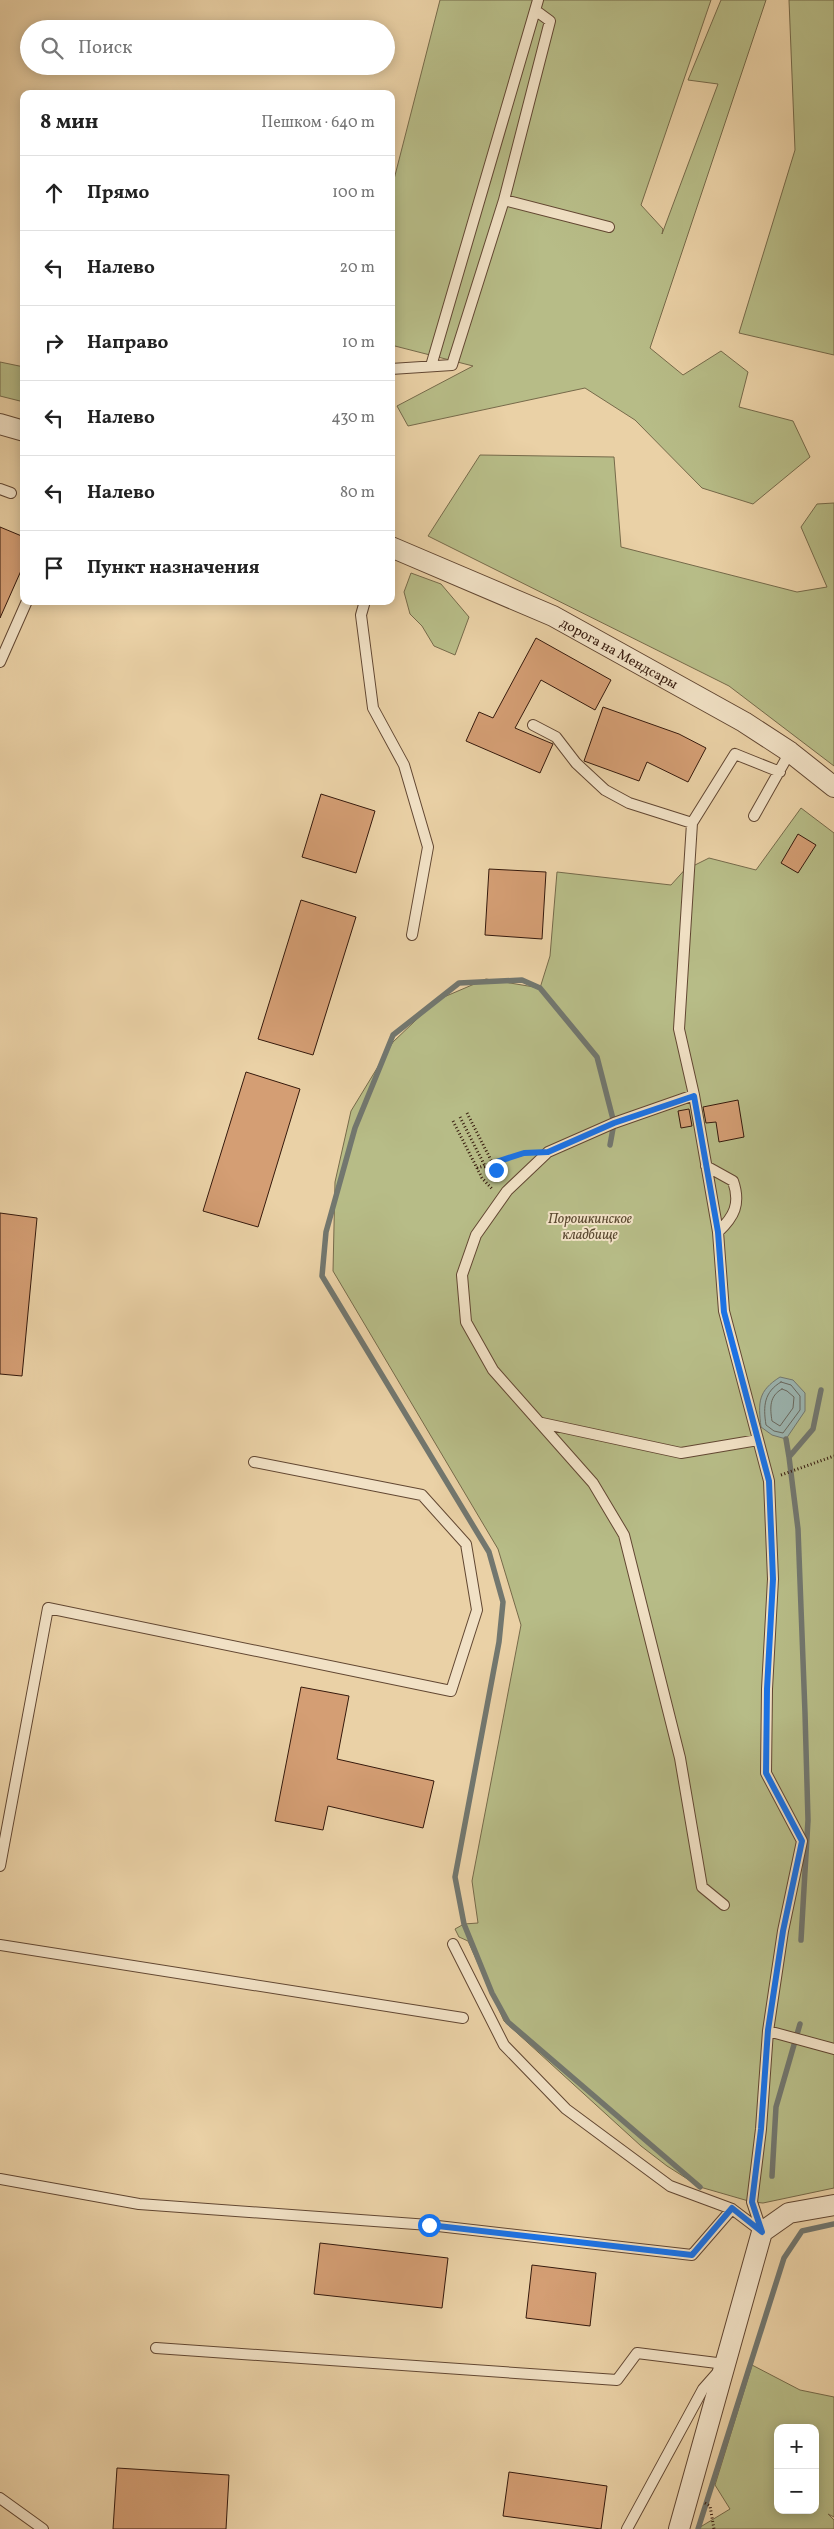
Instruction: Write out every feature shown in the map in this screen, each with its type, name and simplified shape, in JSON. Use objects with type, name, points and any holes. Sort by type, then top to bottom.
[{"type":"street","points":[[0,424],[20,429]]},
{"type":"street","name":"дорога на Мендсары","points":[[395,550],[553,616],[744,722],[790,752],[834,786]]},
{"type":"street","points":[[679,2529],[762,2232],[789,2213],[834,2206]]},
{"type":"lane","points":[[395,369],[452,365],[504,200],[550,21],[536,5]]},
{"type":"lane","points":[[431,366],[536,5]]},
{"type":"lane","points":[[504,200],[609,227]]},
{"type":"lane","points":[[0,489],[11,493]]},
{"type":"lane","points":[[0,662],[25,605]]},
{"type":"lane","points":[[364,605],[361,615],[372,708],[404,765],[428,847],[412,935]]},
{"type":"lane","points":[[533,725],[556,737],[576,763],[605,790],[629,803],[692,823]]},
{"type":"lane","points":[[754,816],[790,752]]},
{"type":"lane","points":[[762,2232],[752,2202],[761,2129],[768,2030],[783,1931],[802,1841],[766,1773],[767,1689],[773,1579],[769,1481],[724,1312],[718,1232],[694,1096],[679,1029],[692,823],[735,754],[780,772]]},
{"type":"lane","points":[[694,1096],[614,1123],[548,1152],[507,1191],[476,1235],[462,1275],[466,1322],[493,1370],[542,1423],[593,1484],[624,1535],[680,1758],[702,1887],[724,1905]]},
{"type":"lane","points":[[706,1166],[733,1181],[736,1190],[736,1202],[732,1219],[718,1232]]},
{"type":"lane","points":[[542,1423],[681,1453],[758,1440]]},
{"type":"lane","points":[[0,1866],[2,1835],[48,1608],[451,1691],[477,1610],[466,1544],[422,1495],[254,1462]]},
{"type":"lane","points":[[453,1944],[504,2045],[566,2109],[670,2186],[732,2208],[762,2232]]},
{"type":"lane","points":[[0,1945],[463,2018]]},
{"type":"lane","points":[[768,2030],[834,2049]]},
{"type":"lane","points":[[0,2179],[139,2204],[429,2225],[692,2255],[732,2208]]},
{"type":"lane","points":[[156,2348],[617,2380],[637,2353],[725,2364]]},
{"type":"lane","points":[[628,2529],[703,2389],[725,2364]]},
{"type":"lane","points":[[0,2498],[42,2529]]},
{"type":"path","points":[[468,1113],[496,1170]]},
{"type":"path","points":[[460,1117],[489,1174]]},
{"type":"path","points":[[453,1121],[482,1178]]},
{"type":"path","points":[[477,1168],[524,1153],[548,1152]]},
{"type":"path","points":[[769,1481],[834,1456]]},
{"type":"green space","points":[[440,0],[711,0],[641,205],[663,229],[662,234],[718,84],[688,80],[721,0],[766,0],[650,348],[683,375],[721,351],[748,372],[739,407],[793,421],[810,457],[753,504],[702,488],[635,420],[585,388],[408,426],[397,406],[473,366],[395,346],[395,175]]},
{"type":"green space","points":[[789,0],[834,0],[834,355],[739,333],[795,150]]},
{"type":"green space","points":[[0,362],[20,366],[20,401],[0,396]]},
{"type":"green space","points":[[480,455],[614,457],[621,547],[797,592],[827,587],[801,527],[817,504],[834,503],[834,766],[729,686],[428,536]]},
{"type":"green space","points":[[411,573],[441,584],[469,617],[455,655],[434,646],[422,626],[410,614],[404,592]]},
{"type":"green space","name":"Порошкинское кладбище","points":[[801,808],[834,833],[834,2188],[763,2203],[752,2202],[700,2187],[667,2166],[641,2146],[504,2021],[468,1941],[459,1937],[455,1929],[464,1924],[478,1923],[472,1881],[521,1625],[498,1549],[333,1271],[335,1182],[351,1111],[393,1042],[437,1000],[486,979],[540,988],[550,956],[557,872],[671,885],[689,865],[695,865],[709,858],[756,870]]},
{"type":"green space","points":[[752,2365],[800,2390],[834,2397],[834,2517],[828,2514],[834,2520],[834,2529],[697,2529],[730,2509],[715,2485]]},
{"type":"water","points":[[780,1377],[793,1380],[805,1393],[805,1411],[786,1439],[772,1435],[761,1427],[760,1418],[761,1398],[767,1387]]},
{"type":"building","points":[[0,527],[20,535],[20,573],[0,618]]},
{"type":"building","points":[[536,638],[611,680],[595,710],[541,680],[515,728],[553,744],[540,773],[466,741],[479,712],[493,718]]},
{"type":"building","points":[[603,707],[679,734],[706,748],[688,782],[647,762],[639,781],[584,761]]},
{"type":"building","points":[[321,794],[375,811],[356,873],[302,857]]},
{"type":"building","points":[[798,834],[816,845],[798,873],[781,863]]},
{"type":"building","points":[[489,869],[546,872],[542,939],[485,935]]},
{"type":"building","points":[[301,900],[356,917],[313,1055],[258,1039]]},
{"type":"building","points":[[246,1072],[300,1089],[258,1227],[203,1211]]},
{"type":"building","points":[[738,1100],[744,1137],[719,1142],[716,1122],[706,1123],[703,1107]]},
{"type":"building","points":[[689,1109],[692,1126],[681,1128],[678,1111]]},
{"type":"building","points":[[0,1213],[37,1218],[22,1376],[0,1374]]},
{"type":"building","points":[[301,1687],[349,1696],[337,1759],[434,1781],[423,1828],[328,1806],[323,1830],[275,1821]]},
{"type":"building","points":[[320,2243],[448,2258],[442,2308],[314,2294]]},
{"type":"building","points":[[532,2265],[596,2273],[590,2326],[526,2318]]},
{"type":"building","points":[[117,2468],[229,2475],[226,2529],[113,2529]]},
{"type":"building","points":[[509,2472],[607,2486],[601,2529],[503,2516]]},
{"type":"waterway","points":[[610,1145],[614,1123],[597,1057],[540,988],[522,980],[459,983],[393,1035],[355,1128],[326,1232],[322,1276],[489,1552],[503,1602],[499,1642],[455,1877],[464,1924],[492,1993],[508,2022],[700,2187]]},
{"type":"waterway","points":[[801,1940],[808,1820],[798,1529],[789,1457],[813,1429],[821,1390]]},
{"type":"waterway","points":[[786,1439],[789,1457]]},
{"type":"waterway","points":[[772,2176],[776,2107],[800,2024]]},
{"type":"waterway","points":[[698,2529],[784,2258],[802,2231],[834,2224]]},
{"type":"route","points":[[429,2225],[692,2255],[732,2208],[762,2232],[752,2202],[761,2129],[768,2030],[783,1931],[802,1841],[766,1773],[767,1689],[773,1579],[769,1481],[724,1312],[718,1232],[694,1096],[614,1123],[548,1152],[524,1153],[493,1163],[496,1170]]}]
